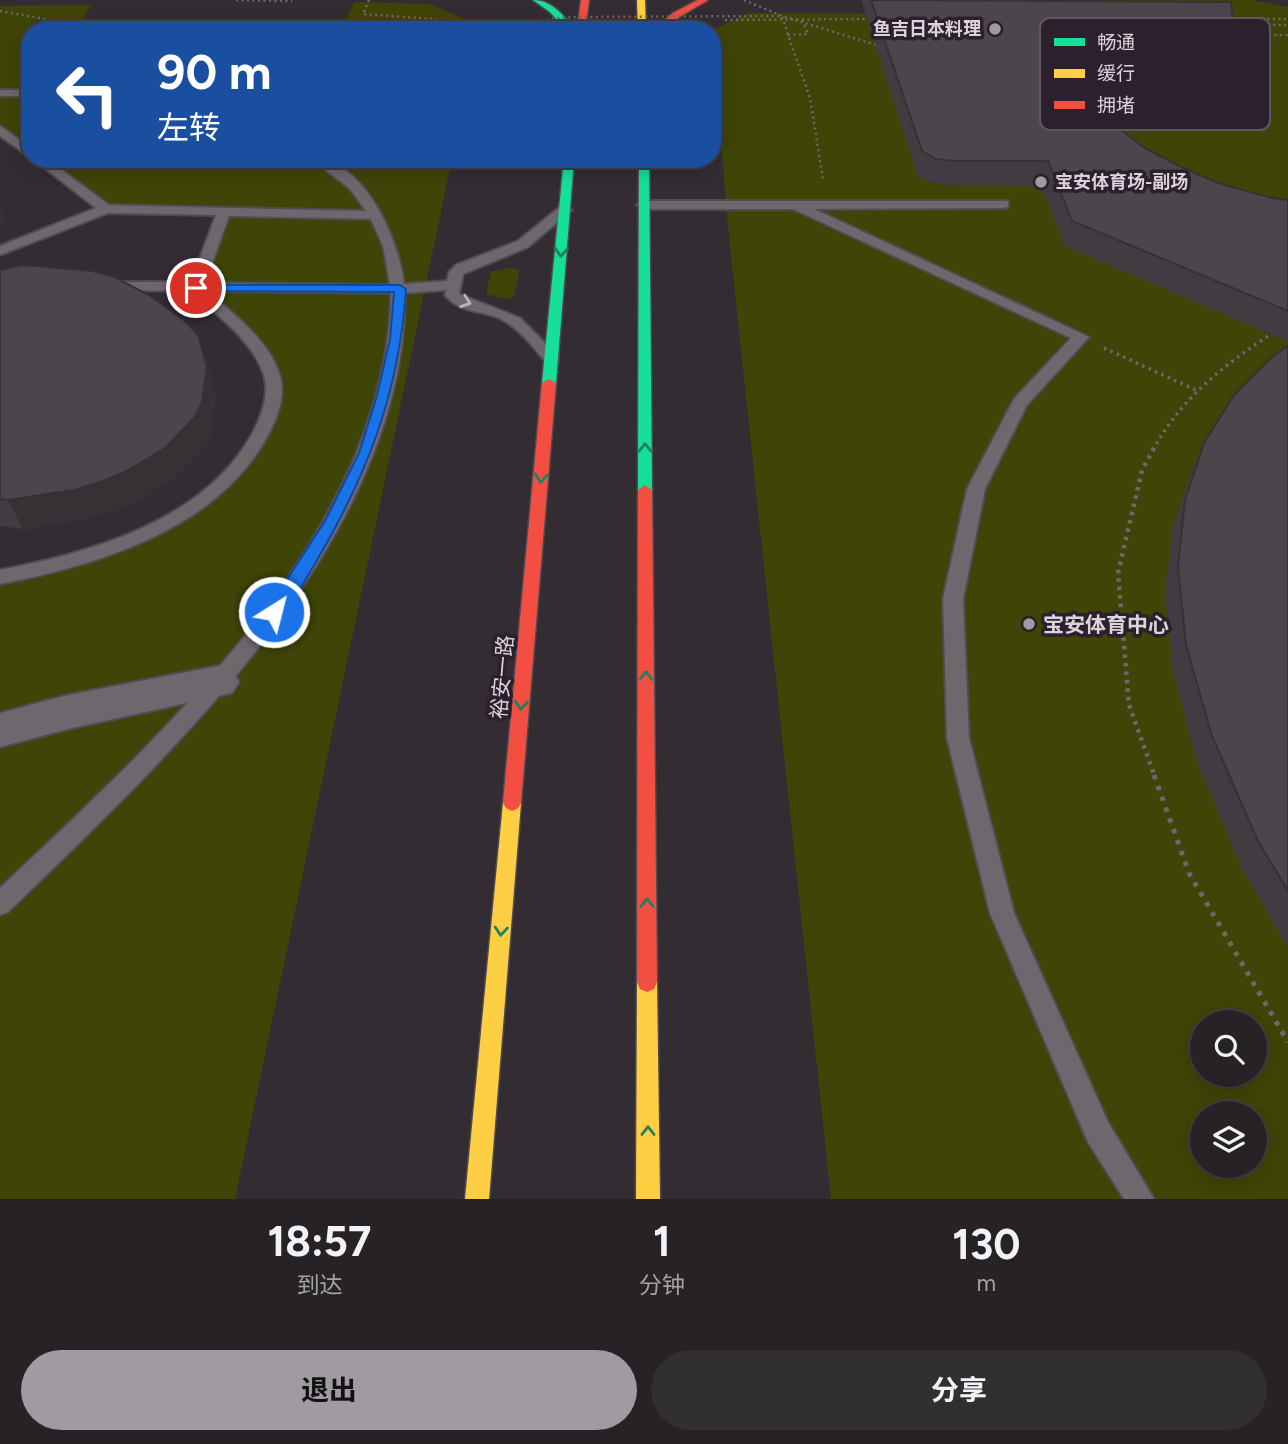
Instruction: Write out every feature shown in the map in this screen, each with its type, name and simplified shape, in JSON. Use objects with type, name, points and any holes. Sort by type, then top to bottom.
[{"type":"main road","points":[[537,0],[553,10],[563,21]]},
{"type":"main road","points":[[582,21],[585,0]]},
{"type":"main road","points":[[641,0],[642,21]]},
{"type":"main road","points":[[669,21],[704,0]]},
{"type":"main road","name":"裕安一路","points":[[477,1199],[568,168]]},
{"type":"main road","points":[[644,168],[648,1199]]},
{"type":"street","points":[[0,730],[68,712],[218,682]]},
{"type":"lane","points":[[0,93],[21,93]]},
{"type":"lane","points":[[0,130],[21,146]]},
{"type":"lane","points":[[51,168],[106,209]]},
{"type":"lane","points":[[0,904],[134,772],[218,682],[289,594],[333,521],[366,453],[384,396],[397,339],[400,289],[392,248],[376,215],[359,191],[330,168]]},
{"type":"lane","points":[[644,205],[1003,204]]},
{"type":"lane","points":[[796,205],[1081,337],[1020,403],[976,489],[953,599],[958,738],[1002,913],[1098,1132],[1140,1199]]},
{"type":"lane","points":[[0,251],[106,209],[376,215]]},
{"type":"lane","points":[[552,359],[524,327],[507,316],[456,300],[452,295],[456,272],[463,267],[510,251],[546,228],[565,211]]},
{"type":"lane","points":[[196,288],[224,212]]},
{"type":"lane","points":[[89,286],[400,289],[454,285]]},
{"type":"lane","points":[[0,577],[63,565],[155,527],[204,498],[241,465],[261,437],[273,407],[273,379],[264,356],[196,288]]},
{"type":"path","points":[[236,0],[292,1]]},
{"type":"path","points":[[369,0],[363,14],[459,21]]},
{"type":"path","points":[[744,0],[782,16],[888,48]]},
{"type":"path","points":[[0,11],[56,21]]},
{"type":"path","points":[[519,21],[598,16],[782,16]]},
{"type":"path","points":[[782,16],[805,79],[817,135],[826,205]]},
{"type":"path","points":[[788,35],[808,34],[802,19]]},
{"type":"path","points":[[704,20],[870,19]]},
{"type":"path","points":[[1270,19],[1288,19]]},
{"type":"path","points":[[1270,25],[1288,26]]},
{"type":"path","points":[[1270,35],[1288,35]]},
{"type":"path","points":[[1286,326],[1226,363],[1196,390],[1169,420],[1142,470],[1118,573],[1129,705],[1189,873],[1288,1042]]},
{"type":"path","points":[[1081,337],[1196,390]]},
{"type":"green space","name":"宝安体育中心","points":[[945,0],[1251,0],[1288,7],[1288,1199],[831,1199],[728,227],[721,141],[721,26],[749,13],[951,14]]},
{"type":"green space","points":[[354,2],[429,4],[470,21],[346,21]]},
{"type":"green space","points":[[92,5],[80,21],[21,21],[21,146],[0,130],[0,6]]},
{"type":"green space","points":[[51,168],[450,168],[235,1199],[0,1199],[0,577],[155,527],[241,465],[273,407],[264,356],[196,288],[224,212],[106,209]]},
{"type":"green space","points":[[518,269],[519,272],[514,297],[506,299],[486,294],[491,272]]},
{"type":"building","points":[[871,0],[1231,2],[1233,18],[1040,18],[1040,130],[1122,130],[1143,147],[1218,183],[1288,200],[1288,311],[1072,221],[1048,161],[954,161],[936,159],[922,151]]},
{"type":"building","points":[[23,265],[92,271],[112,276],[149,295],[184,320],[198,335],[207,368],[202,402],[194,418],[165,448],[127,471],[103,481],[74,490],[8,500],[0,499],[0,270]]},
{"type":"building","points":[[1288,346],[1288,891],[1258,841],[1212,736],[1186,645],[1178,567],[1185,500],[1204,443],[1234,395],[1273,356]]},
{"type":"traffic: fast","points":[[537,0],[553,10],[563,21]]},
{"type":"traffic: fast","points":[[549,383],[568,168]]},
{"type":"traffic: fast","points":[[644,168],[645,490]]},
{"type":"traffic: slow","points":[[641,0],[642,21]]},
{"type":"traffic: slow","points":[[477,1199],[512,803]]},
{"type":"traffic: slow","points":[[647,982],[648,1199]]},
{"type":"traffic: jam","points":[[582,21],[585,0]]},
{"type":"traffic: jam","points":[[669,21],[704,0]]},
{"type":"traffic: jam","points":[[512,803],[549,383]]},
{"type":"traffic: jam","points":[[645,490],[647,982]]},
{"type":"place","name":"鱼吉日本料理","points":[[995,29]]},
{"type":"place","name":"宝安体育场-副场","points":[[1041,182]]},
{"type":"place","name":"宝安体育中心","points":[[1029,624]]},
{"type":"route","points":[[196,288],[400,289],[397,339],[384,396],[366,453],[333,521],[289,594],[274,612]]}]
